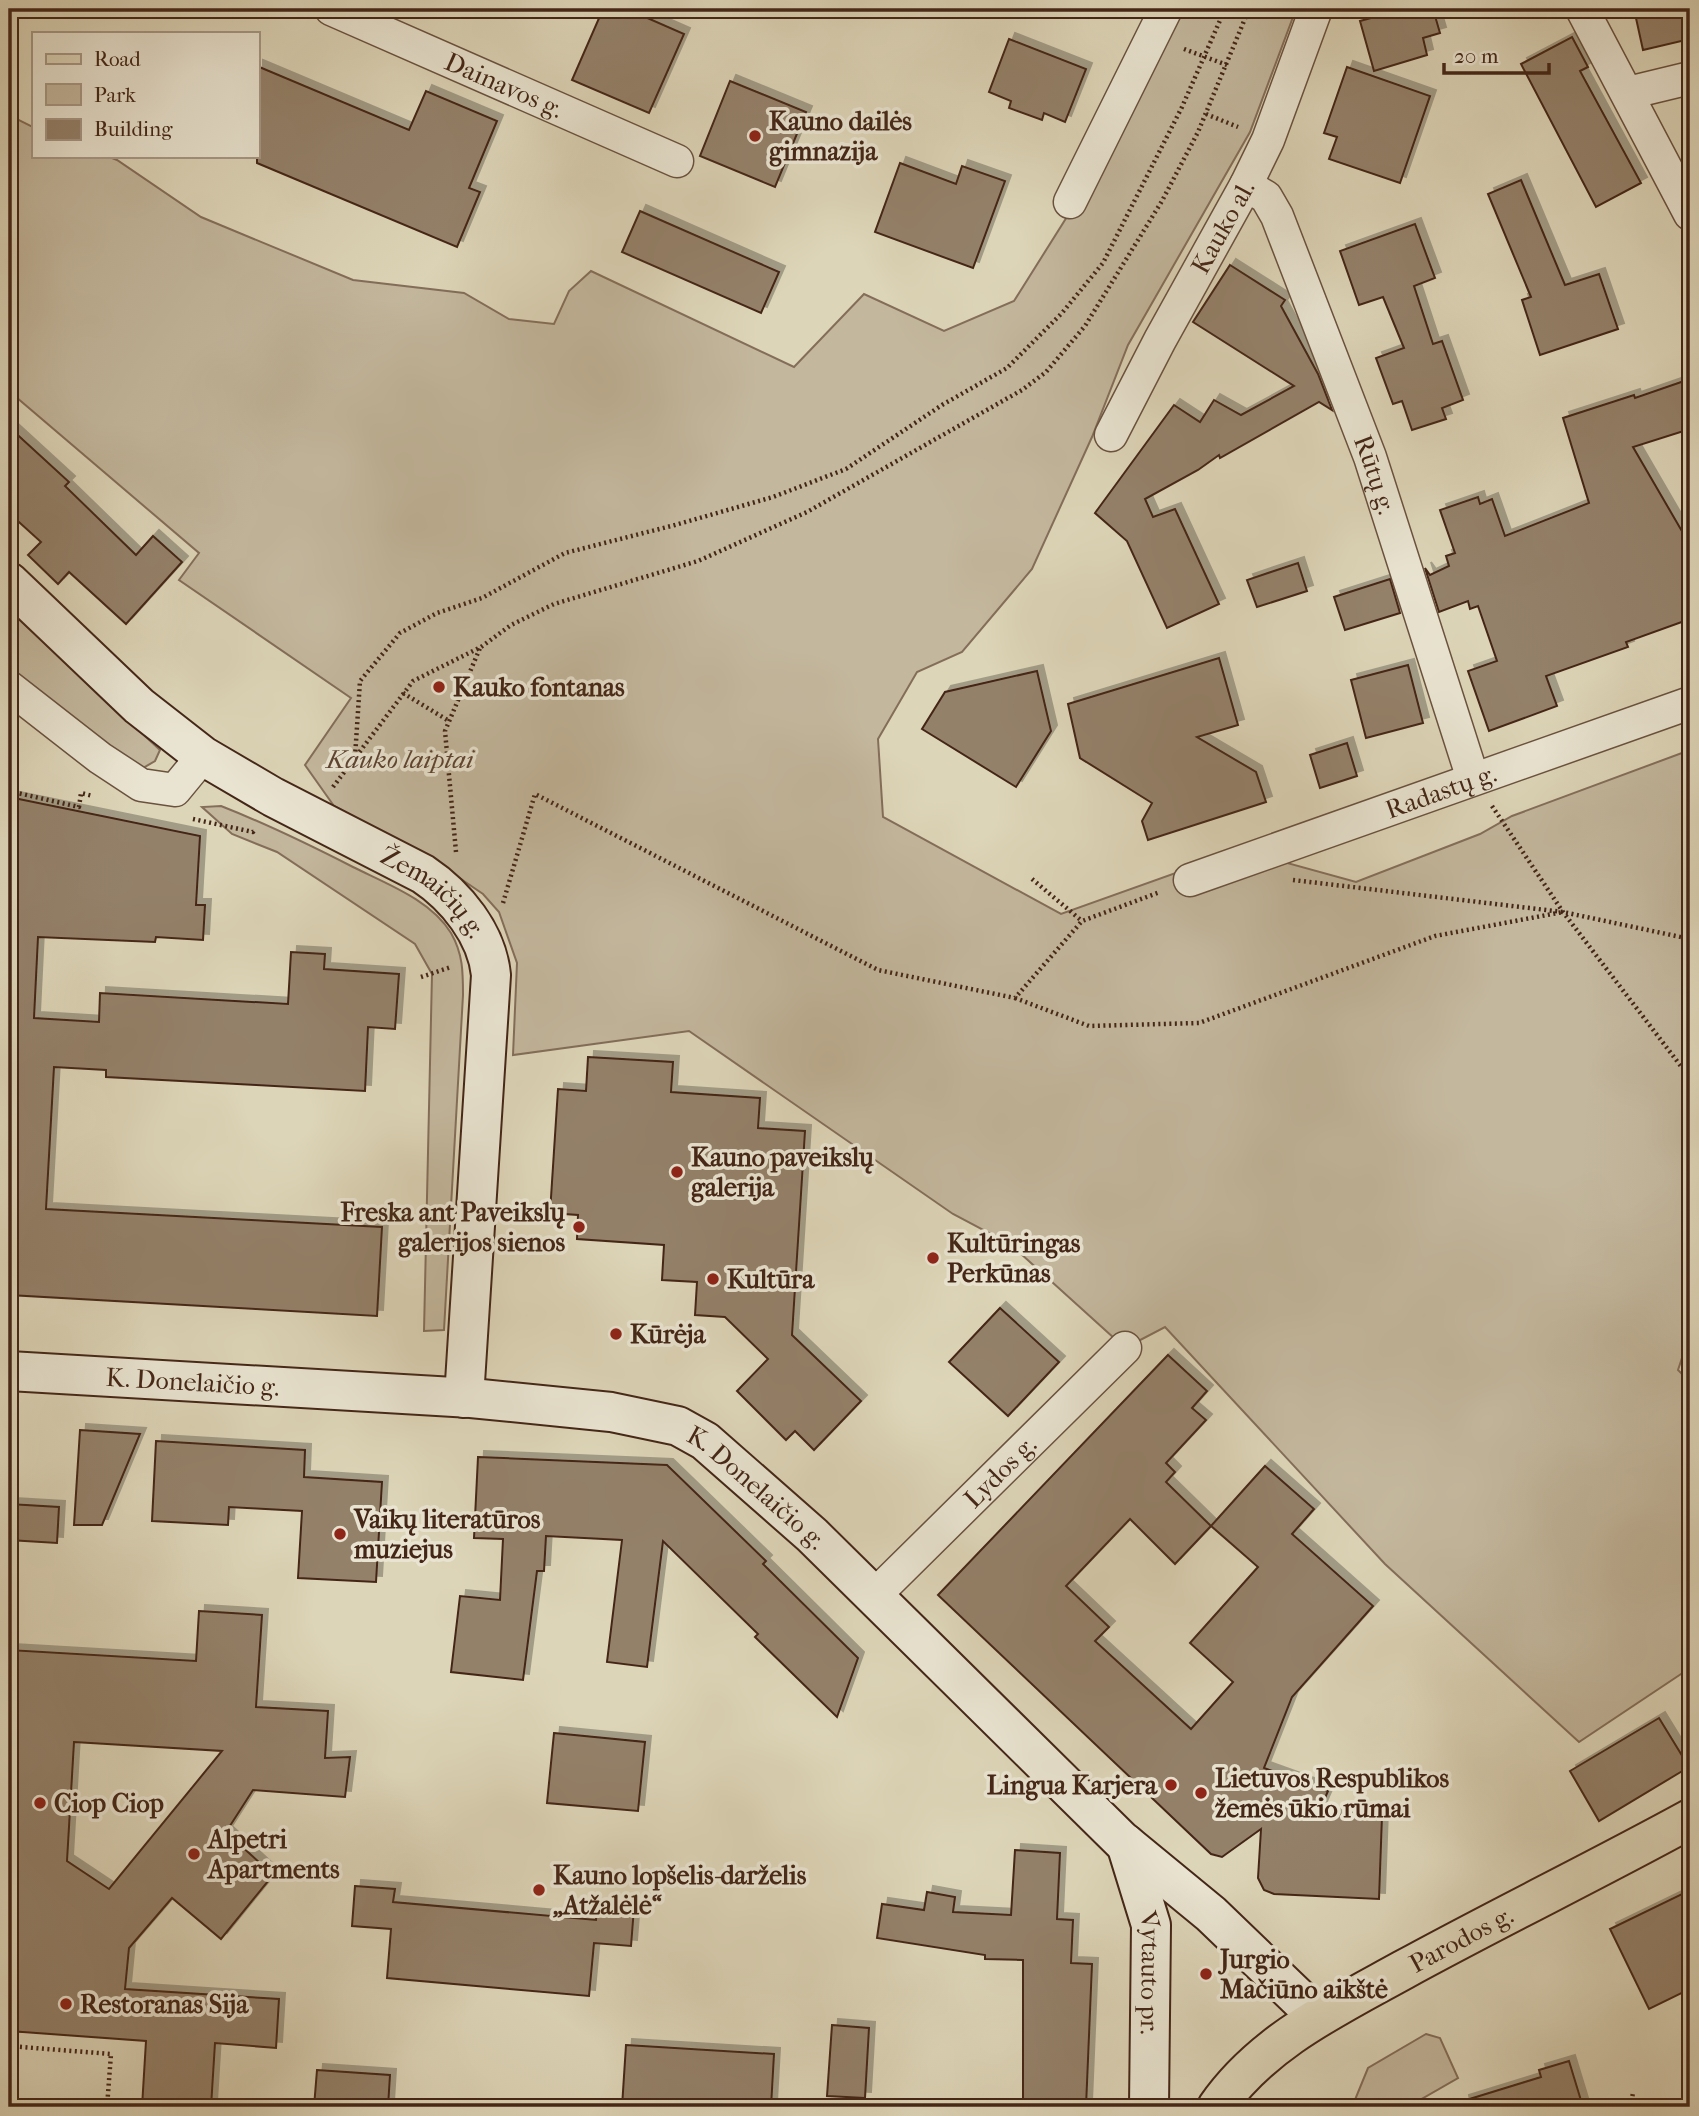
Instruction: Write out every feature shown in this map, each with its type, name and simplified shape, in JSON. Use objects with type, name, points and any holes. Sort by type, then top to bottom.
[{"type":"main road","name":"Parodos g.","points":[[1217,2107],[1231,2087],[1273,2047],[1318,2017],[1446,1946],[1690,1819]]},
{"type":"street","name":"Dainavos g.","points":[[331,9],[677,161]]},
{"type":"street","name":"Kauko al.","points":[[1111,435],[1160,340],[1246,186],[1268,139],[1316,9]]},
{"type":"street","points":[[1582,9],[1690,214]]},
{"type":"street","points":[[1070,202],[1160,23]]},
{"type":"street","points":[[1628,93],[1690,78]]},
{"type":"street","name":"Rūtų g.","points":[[1246,186],[1265,197],[1277,216],[1370,457],[1473,779]]},
{"type":"street","name":"Žemaičių g.","points":[[9,582],[139,706],[204,756],[273,797],[423,874],[441,887],[480,936],[488,955],[491,975],[464,1398]]},
{"type":"street","points":[[9,687],[100,758],[141,785],[175,790],[204,756]]},
{"type":"street","name":"Radastų g.","points":[[1190,880],[1690,703]]},
{"type":"street","name":"Lydos g.","points":[[874,1596],[1125,1348]]},
{"type":"street","name":"K. Donelaičio g.","points":[[9,1371],[464,1398],[611,1412],[677,1426],[705,1441],[812,1535],[1126,1844],[1211,1914],[1318,2017]]},
{"type":"street","name":"Vytauto pr.","points":[[1126,1844],[1151,1925],[1150,2107]]},
{"type":"path","points":[[355,757],[360,681],[400,633],[437,613],[482,598],[565,552],[675,525],[761,500],[846,469],[942,405],[1007,368],[1062,313],[1103,263],[1206,57],[1225,9]]},
{"type":"path","points":[[328,793],[413,681],[481,647],[511,625],[554,604],[698,561],[807,512],[1023,390],[1046,372],[1086,326],[1162,201],[1198,132],[1249,9]]},
{"type":"path","points":[[1160,23],[1206,57],[1227,65]]},
{"type":"path","points":[[441,887],[457,861],[445,731],[481,647]]},
{"type":"path","points":[[403,693],[449,721]]},
{"type":"path","points":[[1473,779],[1563,912],[1690,1078]]},
{"type":"path","points":[[502,909],[535,794],[878,970],[1015,998],[1089,1026],[1199,1023],[1435,936],[1563,912]]},
{"type":"path","points":[[1282,879],[1563,912],[1690,939]]},
{"type":"path","points":[[1032,880],[1082,921]]},
{"type":"path","points":[[1015,998],[1082,921],[1190,880]]},
{"type":"path","points":[[421,977],[453,967]]},
{"type":"path","points":[[9,2046],[111,2054],[107,2107]]},
{"type":"path","points":[[1631,2107],[1633,2092]]},
{"type":"green space","name":"Kauko laiptai","points":[[1178,9],[1296,9],[1250,132],[1128,345],[1092,437],[1032,569],[962,652],[917,672],[878,739],[883,817],[1061,914],[1240,850],[1356,882],[1480,834],[1512,816],[1690,750],[1690,1334],[1678,1370],[1690,1382],[1690,1668],[1579,1742],[1385,1564],[1165,1327],[1125,1348],[1010,1244],[953,1214],[689,1031],[513,1055],[517,963],[499,912],[483,894],[430,858],[334,806],[305,765],[351,698],[179,580],[199,553],[9,391],[9,115],[32,126],[32,158],[112,158],[201,217],[353,280],[464,293],[509,319],[554,324],[569,291],[591,271],[794,367],[864,294],[944,331],[1014,301],[1126,123]]},
{"type":"green space","points":[[9,610],[160,750],[155,761],[143,768],[120,756],[9,675]]},
{"type":"green space","points":[[221,806],[288,835],[407,894],[442,921],[458,948],[463,995],[444,1330],[424,1331],[432,974],[415,944],[277,852],[232,834],[202,807]]},
{"type":"green space","points":[[1426,2034],[1440,2038],[1458,2078],[1413,2104],[1414,2107],[1352,2107],[1368,2068]]},
{"type":"building","points":[[603,9],[627,9],[684,34],[649,113],[572,80]]},
{"type":"building","points":[[1404,9],[1433,9],[1440,33],[1423,38],[1427,55],[1374,71],[1360,21]]},
{"type":"building","points":[[1634,9],[1690,9],[1690,39],[1643,50]]},
{"type":"building","points":[[1572,37],[1588,67],[1580,71],[1641,183],[1596,207],[1521,64]]},
{"type":"building","points":[[1009,39],[1086,69],[1065,122],[1044,113],[1042,120],[1009,108],[1011,101],[989,92]]},
{"type":"building","points":[[259,67],[409,130],[426,91],[497,121],[469,188],[480,192],[457,247],[257,163]]},
{"type":"building","points":[[1347,67],[1430,96],[1400,183],[1329,159],[1337,137],[1324,133]]},
{"type":"building","points":[[730,81],[806,112],[775,187],[700,156]]},
{"type":"building","points":[[900,163],[956,184],[962,166],[1005,181],[973,268],[875,232]]},
{"type":"building","points":[[1521,180],[1565,285],[1599,274],[1618,329],[1540,355],[1522,300],[1531,297],[1488,194]]},
{"type":"building","points":[[640,211],[779,272],[761,313],[622,252]]},
{"type":"building","points":[[1415,224],[1435,278],[1414,286],[1433,344],[1442,341],[1463,400],[1442,408],[1446,419],[1412,430],[1402,401],[1393,404],[1376,358],[1404,348],[1383,297],[1359,305],[1340,251]]},
{"type":"building","points":[[1230,265],[1285,300],[1281,306],[1318,374],[1332,410],[1319,402],[1220,458],[1219,455],[1198,470],[1145,499],[1153,517],[1175,509],[1219,604],[1167,628],[1127,541],[1095,513],[1174,405],[1200,422],[1214,400],[1241,415],[1294,386],[1193,322]]},
{"type":"building","points":[[1690,379],[1690,429],[1633,447],[1690,545],[1690,619],[1626,642],[1628,647],[1546,676],[1557,706],[1489,731],[1468,671],[1497,661],[1478,606],[1470,609],[1468,601],[1439,612],[1425,568],[1430,575],[1449,566],[1446,556],[1455,553],[1440,510],[1478,497],[1480,504],[1492,499],[1505,536],[1589,503],[1563,418]]},
{"type":"building","points":[[9,427],[69,482],[65,486],[136,555],[153,536],[182,562],[126,624],[69,572],[58,584],[28,555],[41,542],[9,513]]},
{"type":"building","points":[[1298,563],[1307,591],[1257,607],[1247,580]]},
{"type":"building","points":[[1390,579],[1400,613],[1345,630],[1334,597]]},
{"type":"building","points":[[1219,658],[1238,725],[1197,737],[1256,772],[1266,802],[1148,840],[1142,821],[1152,803],[1080,758],[1068,704]]},
{"type":"building","points":[[1408,665],[1423,723],[1366,738],[1351,680]]},
{"type":"building","points":[[1037,671],[1051,731],[1016,787],[922,729],[945,692]]},
{"type":"building","points":[[1347,743],[1357,776],[1320,788],[1310,755]]},
{"type":"building","points":[[9,797],[200,836],[196,905],[205,905],[203,940],[156,937],[155,942],[38,937],[34,1018],[99,1022],[100,993],[288,1004],[291,952],[325,954],[324,969],[399,974],[395,1029],[368,1027],[365,1091],[106,1077],[106,1070],[54,1067],[46,1209],[382,1227],[377,1316],[9,1295]]},
{"type":"building","name":"Kauno paveikslų galerija","points":[[588,1057],[673,1062],[671,1092],[760,1098],[758,1128],[805,1131],[792,1335],[861,1401],[814,1450],[795,1431],[786,1440],[737,1391],[768,1359],[725,1317],[695,1315],[697,1282],[662,1280],[664,1245],[577,1239],[578,1215],[550,1213],[558,1089],[586,1091]]},
{"type":"building","points":[[1000,1308],[1059,1362],[1008,1416],[949,1362]]},
{"type":"building","points":[[1168,1355],[1207,1391],[1192,1408],[1206,1420],[1166,1463],[1175,1472],[1166,1482],[1211,1526],[1265,1466],[1314,1509],[1292,1534],[1373,1606],[1292,1697],[1264,1768],[1328,1791],[1318,1814],[1382,1816],[1379,1899],[1274,1894],[1264,1890],[1258,1878],[1261,1829],[1222,1857],[1211,1854],[938,1595]],"holes":[[[1130,1519],[1175,1564],[1211,1526],[1258,1567],[1190,1643],[1233,1682],[1191,1729],[1095,1641],[1109,1627],[1066,1586]]]},
{"type":"building","points":[[80,1430],[140,1434],[102,1525],[74,1525]]},
{"type":"building","points":[[156,1441],[305,1450],[304,1477],[382,1482],[376,1582],[298,1578],[302,1511],[229,1507],[228,1525],[152,1521]]},
{"type":"building","points":[[478,1457],[667,1465],[766,1561],[763,1564],[858,1658],[837,1717],[755,1637],[758,1634],[663,1541],[647,1667],[607,1662],[622,1540],[546,1536],[544,1571],[537,1571],[523,1680],[451,1672],[460,1596],[500,1600],[503,1539],[474,1538]]},
{"type":"building","points":[[9,1504],[59,1507],[57,1543],[9,1540]]},
{"type":"building","points":[[199,1611],[262,1615],[256,1707],[328,1711],[325,1758],[350,1757],[345,1797],[253,1790],[226,1832],[273,1875],[221,1939],[172,1898],[129,1948],[125,1989],[279,1999],[276,2048],[215,2043],[211,2107],[142,2107],[146,2041],[9,2031],[9,1650],[196,1661]],"holes":[[[74,1742],[222,1751],[109,1889],[67,1861]]]},
{"type":"building","points":[[1659,1718],[1689,1767],[1599,1821],[1570,1771]]},
{"type":"building","points":[[554,1733],[645,1742],[638,1811],[547,1803]]},
{"type":"building","points":[[1015,1850],[1060,1853],[1057,1919],[1073,1920],[1071,1963],[1092,1964],[1086,2107],[1023,2107],[1023,1960],[985,1959],[985,1955],[877,1938],[882,1904],[924,1910],[927,1892],[955,1897],[953,1912],[1011,1915]]},
{"type":"building","points":[[355,1886],[395,1889],[393,1902],[596,1920],[597,1905],[634,1908],[631,1946],[594,1943],[589,1996],[387,1978],[391,1929],[352,1926]]},
{"type":"building","points":[[1682,1894],[1690,1912],[1690,1989],[1649,2009],[1610,1929]]},
{"type":"building","points":[[832,2025],[869,2028],[865,2098],[827,2096]]},
{"type":"building","points":[[626,2045],[774,2054],[771,2107],[622,2107]]},
{"type":"building","points":[[1569,2061],[1583,2107],[1464,2107],[1463,2101],[1541,2077],[1539,2070]]},
{"type":"building","points":[[317,2070],[390,2075],[388,2107],[314,2107]]},
{"type":"place","name":"Kauno dailės gimnazija","points":[[755,136]]},
{"type":"place","name":"Kauko fontanas","points":[[439,687]]},
{"type":"place","name":"Kauno paveikslų galerija","points":[[677,1172]]},
{"type":"place","name":"Freska ant Paveikslų galerijos sienos","points":[[579,1227]]},
{"type":"place","name":"Kultūringas Perkūnas","points":[[933,1258]]},
{"type":"place","name":"Kultūra","points":[[713,1279]]},
{"type":"place","name":"Kūrėja","points":[[616,1334]]},
{"type":"place","name":"Vaikų literatūros muziejus","points":[[340,1534]]},
{"type":"place","name":"Lingua Karjera","points":[[1171,1785]]},
{"type":"place","name":"Lietuvos Respublikos žemės ūkio rūmai","points":[[1201,1793]]},
{"type":"place","name":"Ciop Ciop","points":[[40,1803]]},
{"type":"place","name":"Alpetri Apartments","points":[[194,1854]]},
{"type":"place","name":"Kauno lopšelis-darželis „Atžalėlė“","points":[[539,1890]]},
{"type":"place","name":"Jurgio Mačiūno aikštė","points":[[1206,1974]]},
{"type":"place","name":"Restoranas Sija","points":[[66,2004]]}]
